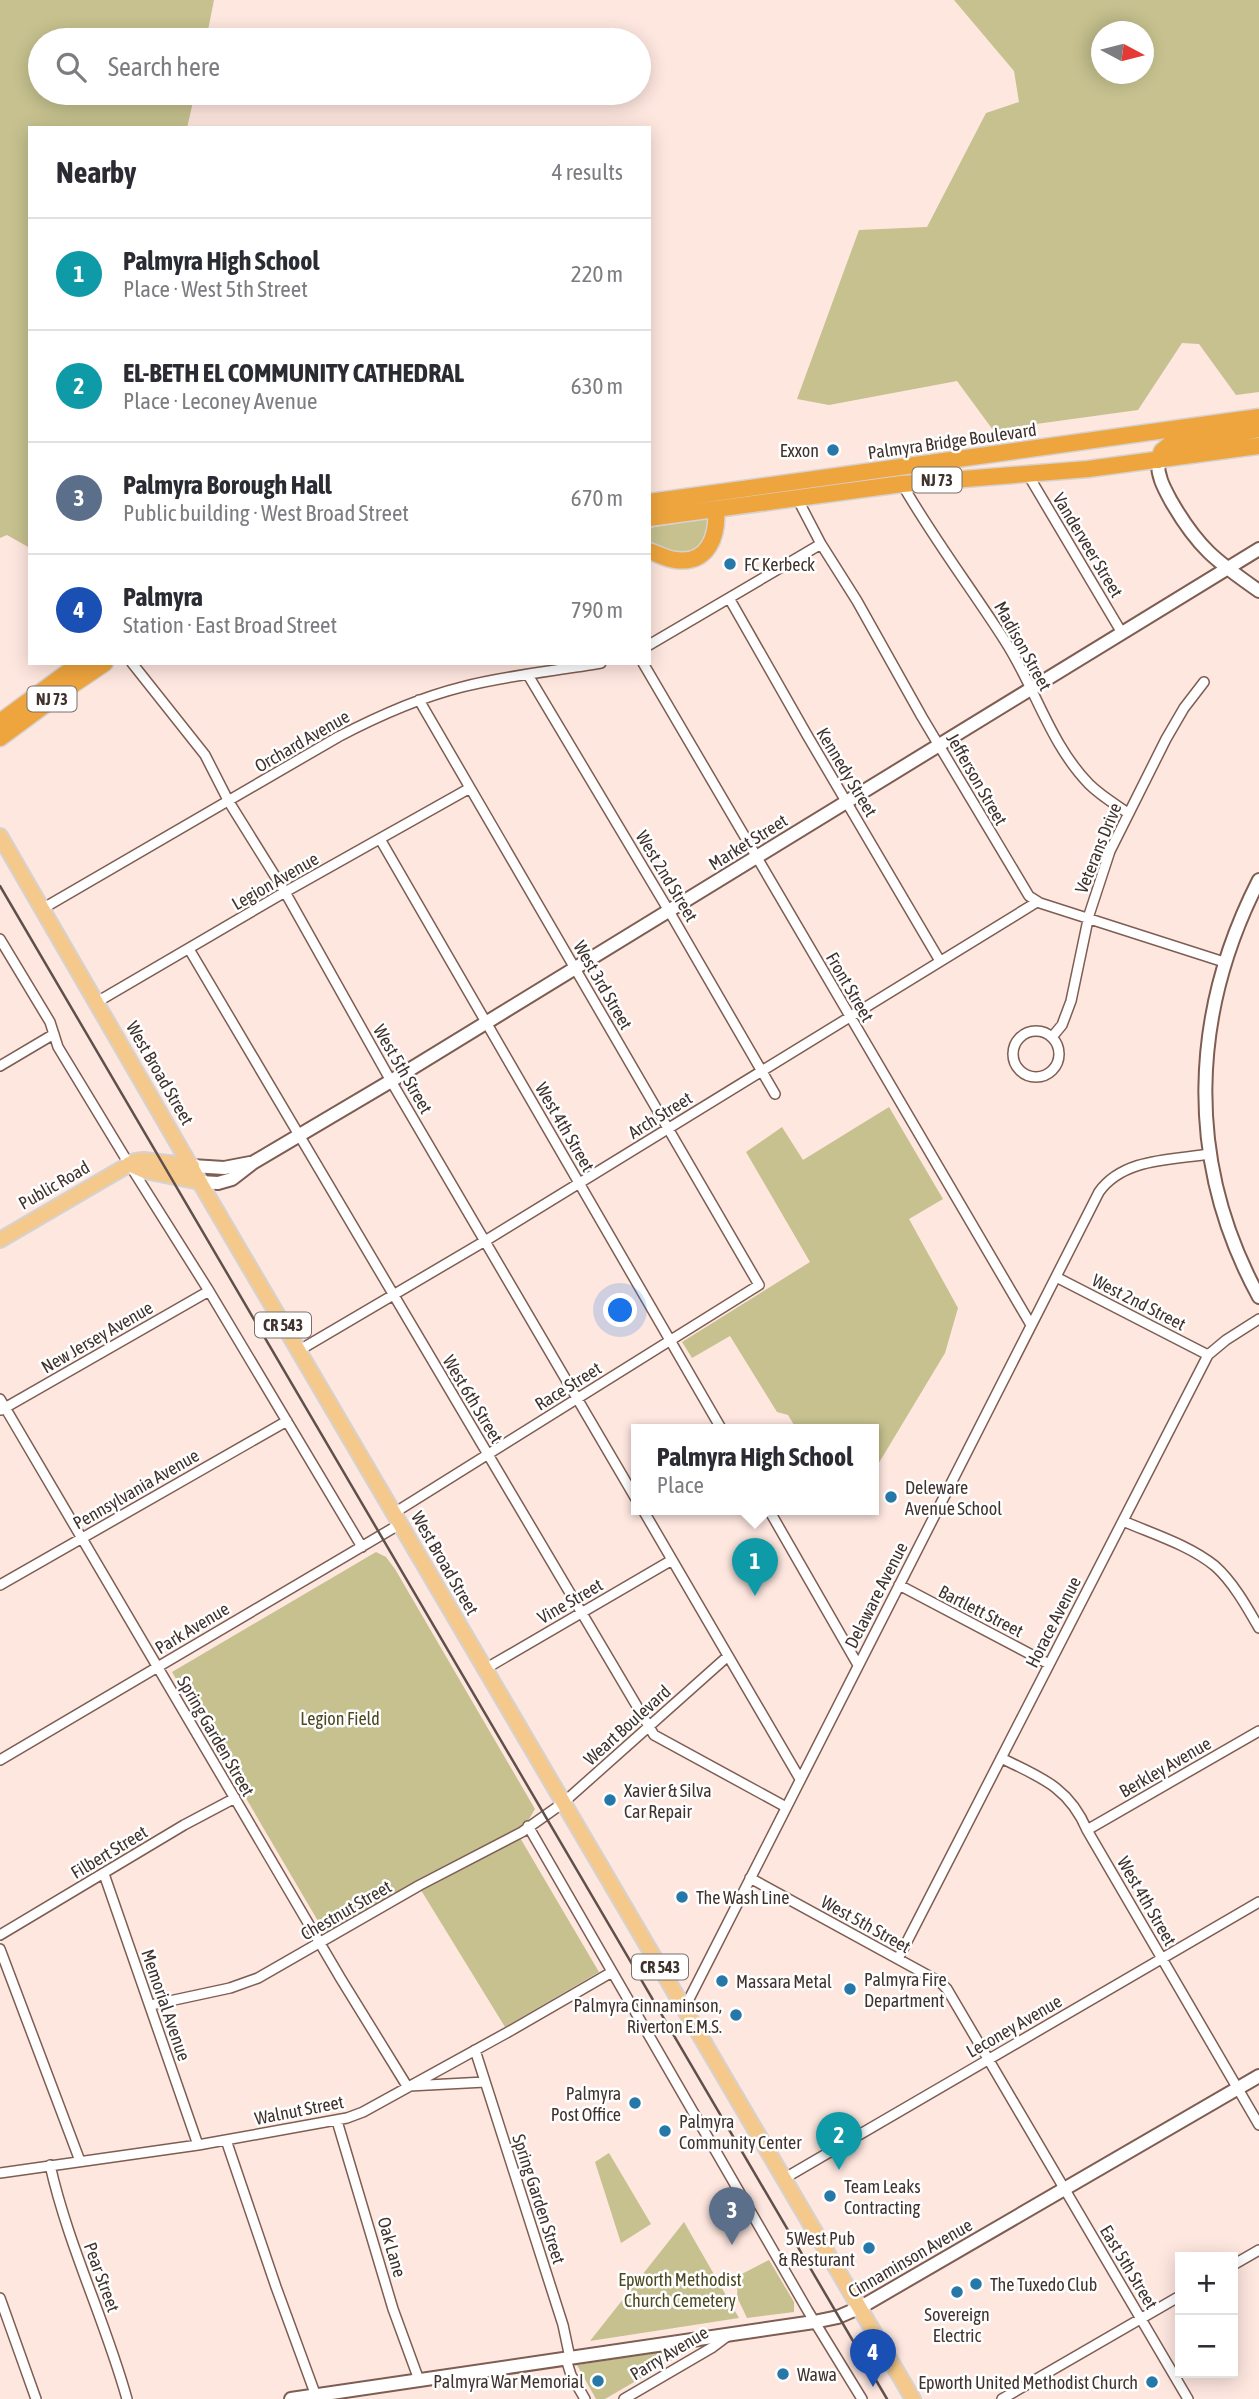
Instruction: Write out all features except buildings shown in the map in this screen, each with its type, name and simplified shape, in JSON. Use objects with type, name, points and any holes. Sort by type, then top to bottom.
[{"type":"highway","name":"Palmyra Bridge Boulevard","points":[[651,502],[1259,417]]},
{"type":"highway","points":[[1158,460],[1169,445],[1259,429]]},
{"type":"highway","name":"Palmyra Bridge Boulevard","points":[[651,518],[902,484],[1088,469],[1259,446]]},
{"type":"highway","points":[[651,552],[680,561],[699,555],[709,547],[715,536],[716,509]]},
{"type":"highway","name":"NJ 73","points":[[0,722],[77,665]]},
{"type":"highway","name":"NJ 73","points":[[0,738],[103,665]]},
{"type":"main road","name":"West Broad Street","points":[[0,836],[298,1350],[861,2307]]},
{"type":"main road","name":"Public Road","points":[[0,1240],[129,1164],[144,1160],[192,1166]]},
{"type":"main road","points":[[129,1164],[145,1171],[200,1182]]},
{"type":"main road","name":"CR 543","points":[[861,2307],[913,2399]]},
{"type":"street","points":[[1158,460],[1160,480],[1182,520],[1205,550],[1226,569],[1259,591]]},
{"type":"street","name":"Vanderveer Street","points":[[1027,474],[1122,633]]},
{"type":"street","name":"Madison Street","points":[[902,484],[927,526],[1007,643],[1044,718],[1082,776],[1107,799],[1128,813]]},
{"type":"street","name":"Jefferson Street","points":[[796,498],[1020,885],[1029,896],[1088,919],[1224,962]]},
{"type":"street","points":[[651,644],[821,544]]},
{"type":"street","name":"Market Street","points":[[200,1182],[218,1183],[232,1179],[299,1134],[391,1081],[1259,549]]},
{"type":"street","name":"Kennedy Street","points":[[729,598],[940,961]]},
{"type":"street","name":"West 5th Street","points":[[134,665],[205,755],[229,802],[285,892],[391,1081],[631,1491]]},
{"type":"street","name":"Orchard Avenue","points":[[42,909],[338,737],[384,714],[461,687],[589,665]]},
{"type":"street","name":"Front Street","points":[[644,665],[1031,1325]]},
{"type":"street","name":"West 2nd Street","points":[[528,675],[775,1094]]},
{"type":"street","name":"Veterans Drive","points":[[1052,1037],[1062,1025],[1071,1000],[1088,919],[1104,868],[1128,813],[1177,719],[1204,682]]},
{"type":"street","name":"West 3rd Street","points":[[419,701],[759,1285]]},
{"type":"street","name":"Legion Avenue","points":[[97,1002],[470,788]]},
{"type":"street","name":"West 4th Street","points":[[380,839],[719,1424]]},
{"type":"street","points":[[1259,880],[1240,918],[1224,962],[1214,1003],[1205,1083],[1215,1185],[1226,1223],[1259,1297]]},
{"type":"street","name":"Arch Street","points":[[298,1350],[485,1241],[1037,901]]},
{"type":"street","points":[[0,939],[50,1022],[58,1047],[209,1291],[362,1547]]},
{"type":"street","name":"West 6th Street","points":[[189,950],[654,1735],[786,1807]]},
{"type":"street","name":"Veterans Drive","points":[[1037,1031],[1052,1037],[1057,1044],[1059,1056],[1051,1072],[1034,1078],[1019,1071],[1012,1055],[1018,1039],[1026,1033],[1037,1031]]},
{"type":"street","points":[[0,1066],[54,1034]]},
{"type":"street","name":"Delaware Avenue","points":[[684,2009],[1099,1192],[1115,1175],[1134,1166],[1210,1154]]},
{"type":"street","name":"Market Street","points":[[192,1166],[224,1168],[254,1162]]},
{"type":"street","name":"West 2nd Street","points":[[1056,1277],[1208,1355]]},
{"type":"street","name":"Race Street","points":[[397,1519],[488,1455],[759,1285]]},
{"type":"street","name":"New Jersey Avenue","points":[[2,1406],[209,1291]]},
{"type":"street","name":"Horace Avenue","points":[[898,1959],[1208,1355],[1226,1340],[1259,1320]]},
{"type":"street","name":"Spring Garden Street","points":[[2,1406],[407,2086]]},
{"type":"street","name":"Pennsylvania Avenue","points":[[0,1585],[287,1420]]},
{"type":"street","points":[[646,1515],[800,1779]]},
{"type":"street","points":[[772,1515],[859,1665]]},
{"type":"street","name":"Park Avenue","points":[[0,1760],[362,1547],[397,1519]]},
{"type":"street","points":[[1123,1521],[1197,1554],[1216,1567],[1234,1588],[1259,1628]]},
{"type":"street","name":"Vine Street","points":[[485,1669],[672,1560]]},
{"type":"street","name":"Bartlett Street","points":[[899,1585],[1049,1664]]},
{"type":"street","name":"Weart Boulevard","points":[[545,1814],[564,1803],[728,1656]]},
{"type":"street","name":"Berkley Avenue","points":[[1087,1830],[1259,1731]]},
{"type":"street","name":"West 4th Street","points":[[1001,1758],[1057,1788],[1074,1804],[1259,2126]]},
{"type":"street","name":"Filbert Street","points":[[0,1935],[184,1825],[235,1798]]},
{"type":"street","name":"Chestnut Street","points":[[151,2005],[244,1984],[545,1814]]},
{"type":"street","points":[[528,1826],[814,2322],[862,2399]]},
{"type":"street","name":"Memorial Avenue","points":[[104,1874],[198,2145]]},
{"type":"street","name":"West 5th Street","points":[[750,1878],[940,1982],[947,1989],[989,2059],[1064,2189]]},
{"type":"street","name":"Leconey Avenue","points":[[785,2178],[1259,1902]]},
{"type":"street","points":[[0,1949],[80,2161]]},
{"type":"street","name":"Walnut Street","points":[[0,2173],[198,2145],[337,2121],[363,2112],[612,1972]]},
{"type":"street","name":"Spring Garden Street","points":[[475,2050],[563,2325],[572,2375],[585,2399]]},
{"type":"street","name":"Cinnaminson Avenue","points":[[291,2399],[838,2317],[861,2307],[1259,2076]]},
{"type":"street","points":[[407,2086],[485,2082]]},
{"type":"street","name":"Oak Lane","points":[[337,2121],[393,2309],[419,2380]]},
{"type":"street","points":[[226,2140],[316,2396]]},
{"type":"street","name":"Pear Street","points":[[50,2165],[59,2204],[127,2399]]},
{"type":"street","name":"East 5th Street","points":[[1064,2189],[1188,2399]]},
{"type":"street","points":[[1238,2262],[1259,2250]]},
{"type":"street","points":[[0,2298],[36,2399]]},
{"type":"street","points":[[1002,2399],[1175,2299]]},
{"type":"street","name":"Parry Avenue","points":[[624,2399],[731,2334]]},
{"type":"green space","points":[[0,0],[214,0],[208,28],[28,28],[28,105],[192,105],[187,126],[28,126],[28,547],[7,535],[0,538]]},
{"type":"green space","points":[[954,0],[1259,0],[1259,392],[1236,395],[1199,344],[1182,343],[1138,410],[993,430],[957,381],[829,405],[797,399],[859,230],[927,227],[986,113],[1019,102],[1014,71]]},
{"type":"green space","points":[[711,518],[702,542],[689,552],[672,552],[651,545],[651,528]]},
{"type":"green space","points":[[889,1107],[943,1199],[909,1219],[958,1308],[945,1353],[879,1463],[879,1424],[793,1424],[788,1415],[777,1412],[730,1336],[692,1358],[682,1342],[810,1262],[746,1152],[782,1127],[803,1160]]},
{"type":"green space","name":"Legion Field","points":[[376,1552],[386,1557],[395,1569],[535,1809],[519,1836],[599,1972],[505,2027],[416,1882],[325,1933],[172,1672]]},
{"type":"green space","points":[[609,2153],[651,2224],[621,2243],[595,2162]]},
{"type":"green space","name":"Epworth Methodist Church Cemetery","points":[[684,2222],[739,2318],[590,2341]]},
{"type":"green space","points":[[769,2260],[794,2302],[794,2312],[747,2318],[737,2297],[738,2276]]},
{"type":"green space","points":[[694,2347],[605,2399],[596,2399],[577,2365]]},
{"type":"railway","points":[[0,886],[887,2399]]},
{"type":"place","name":"Exxon","points":[[833,450]]},
{"type":"place","name":"FC Kerbeck","points":[[730,564]]},
{"type":"place","name":"Deleware Avenue School","points":[[891,1497]]},
{"type":"place","name":"Palmyra High School","points":[[755,1596]]},
{"type":"place","name":"Xavier & Silva Car Repair","points":[[610,1800]]},
{"type":"place","name":"The Wash Line","points":[[682,1897]]},
{"type":"place","name":"Massara Metal","points":[[722,1981]]},
{"type":"place","name":"Palmyra Fire Department","points":[[850,1989]]},
{"type":"place","name":"Palmyra Cinnaminson, Riverton E.M.S.","points":[[736,2015]]},
{"type":"place","name":"Palmyra Post Office","points":[[635,2103]]},
{"type":"place","name":"Palmyra Community Center","points":[[665,2131]]},
{"type":"place","name":"EL-BETH EL COMMUNITY CATHEDRAL","points":[[839,2170]]},
{"type":"place","name":"Team Leaks Contracting","points":[[830,2196]]},
{"type":"place","name":"Palmyra Borough Hall","points":[[732,2245]]},
{"type":"place","name":"5West Pub & Resturant","points":[[869,2248]]},
{"type":"place","name":"The Tuxedo Club","points":[[976,2284]]},
{"type":"place","name":"Sovereign Electric","points":[[957,2292]]},
{"type":"place","name":"Wawa","points":[[783,2374]]},
{"type":"place","name":"Palmyra War Memorial","points":[[598,2381]]},
{"type":"place","name":"Epworth United Methodist Church","points":[[1152,2382]]},
{"type":"place","name":"Palmyra","points":[[873,2387]]}]
